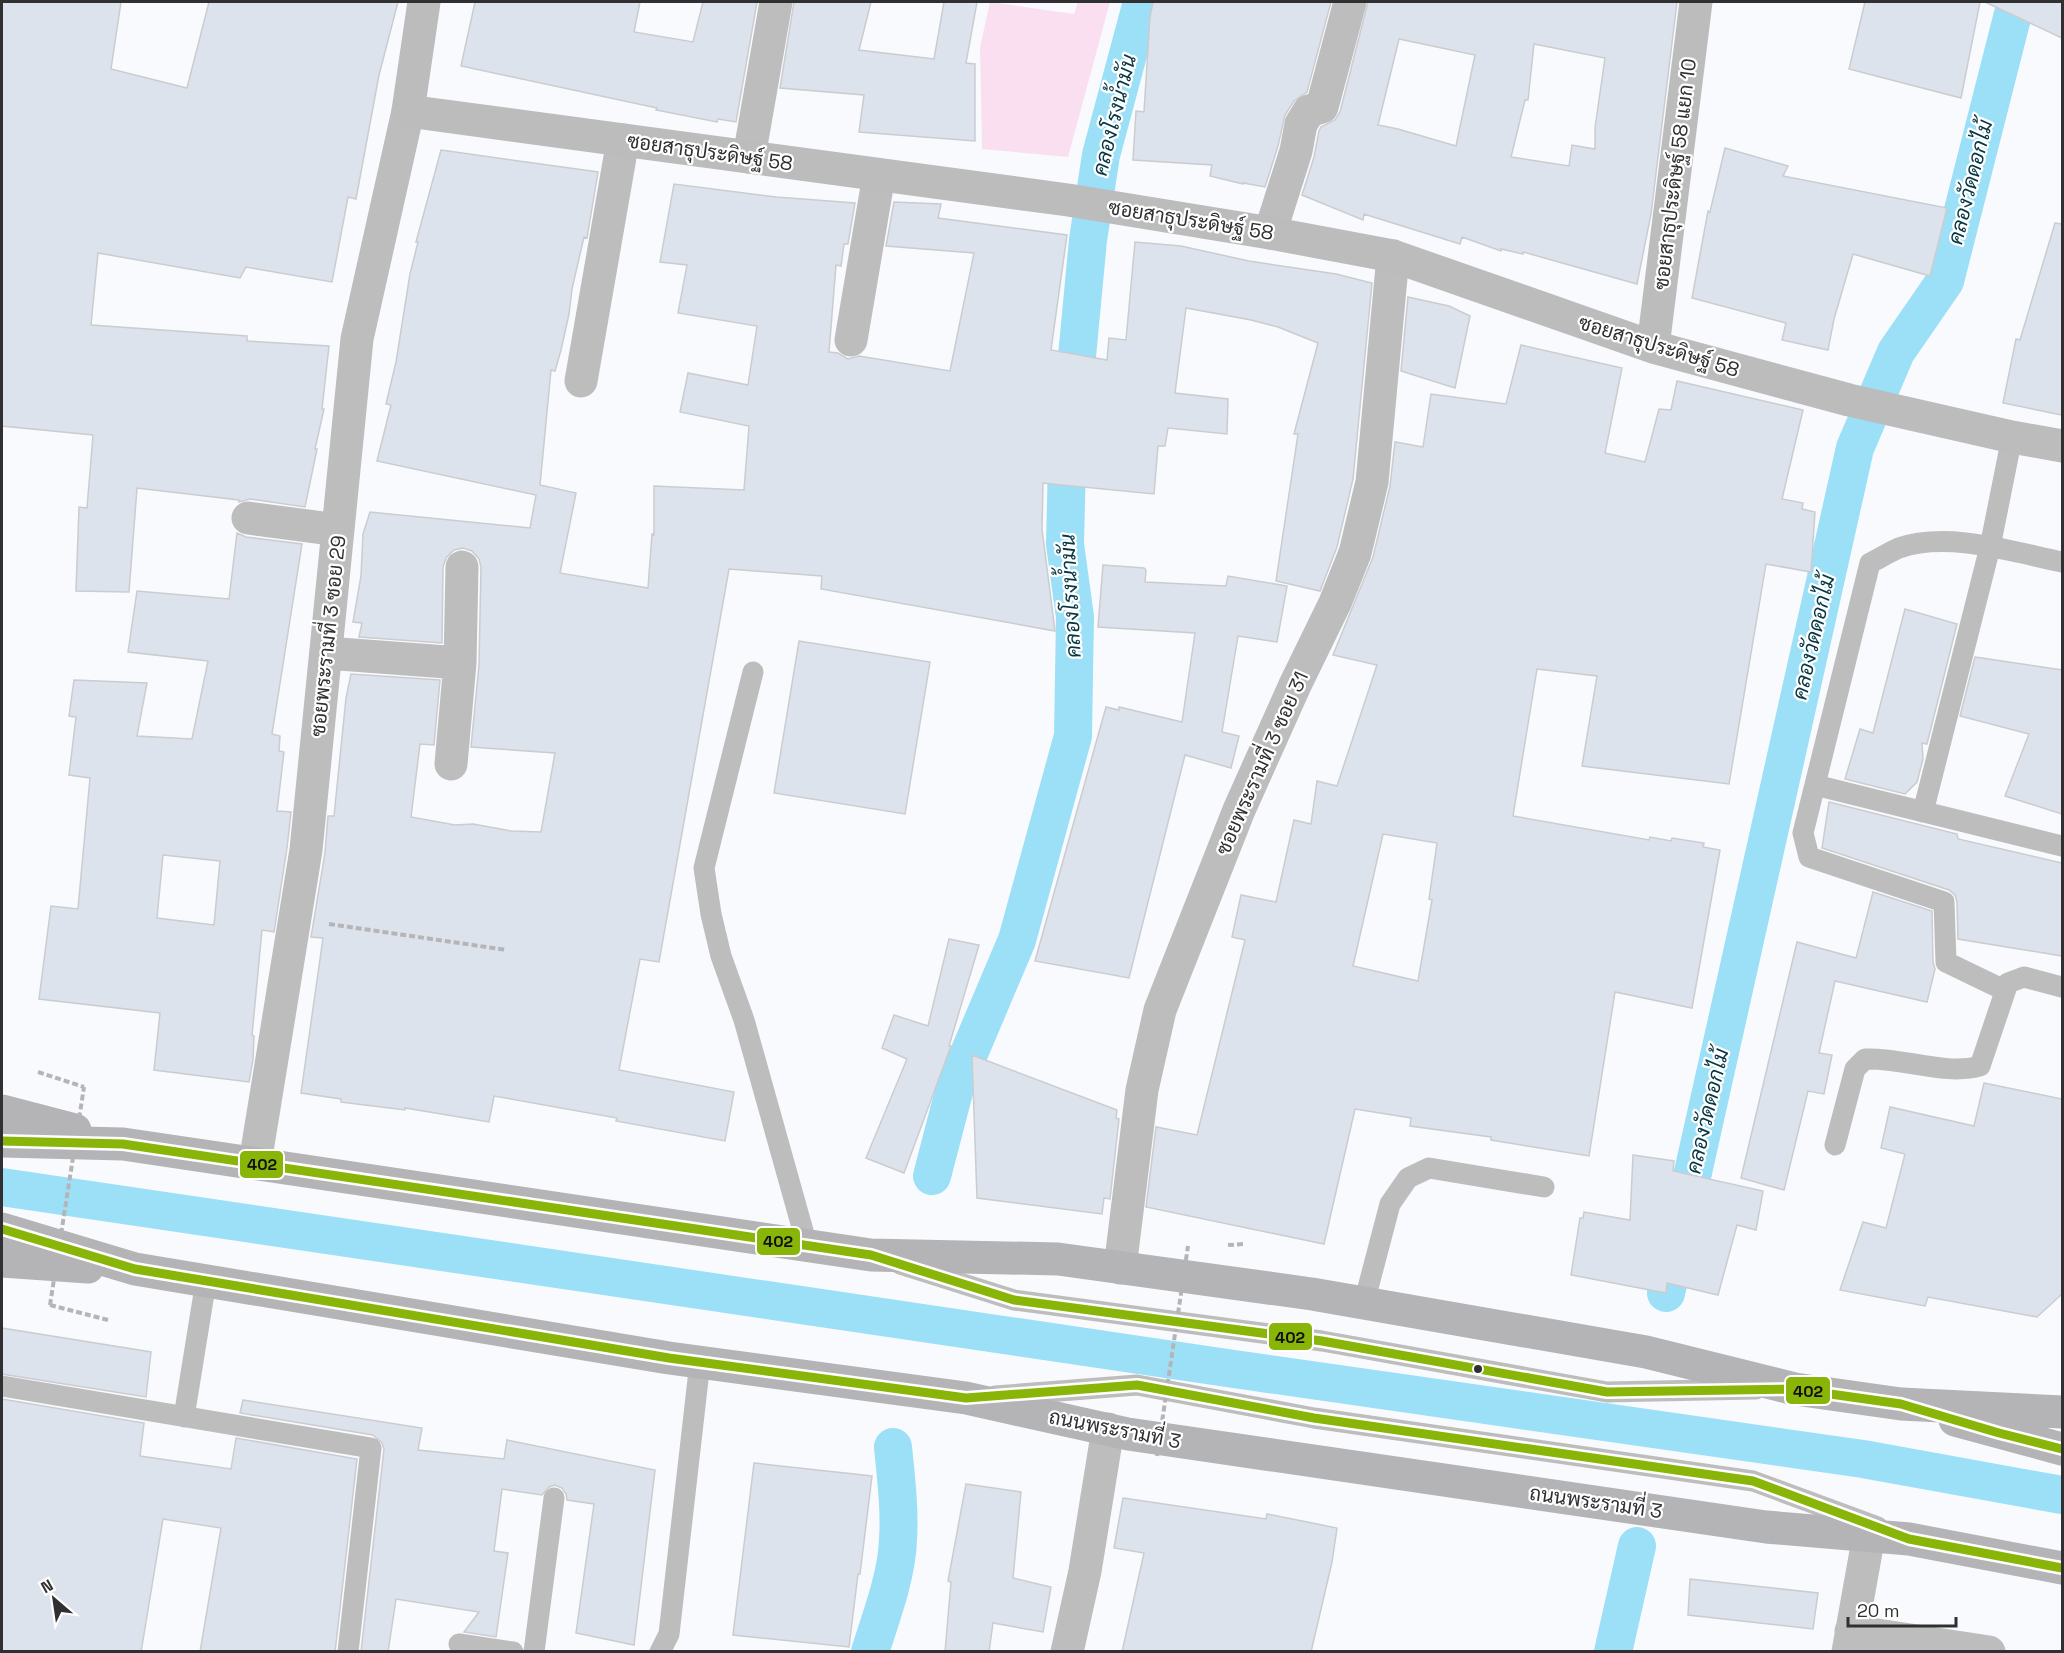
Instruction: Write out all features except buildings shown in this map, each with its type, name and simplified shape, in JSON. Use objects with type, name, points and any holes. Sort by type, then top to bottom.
[{"type":"main road","points":[[2,1111],[123,1144]]},
{"type":"main road","points":[[2,1141],[123,1144],[871,1255],[1058,1259],[1312,1294],[1646,1352],[1795,1389],[1901,1404],[2062,1412]]},
{"type":"main road","name":"ถนนพระรามที่ 3","points":[[2,1229],[135,1269]]},
{"type":"main road","name":"ถนนพระรามที่ 3","points":[[2,1262],[135,1269],[700,1362],[966,1398],[1108,1430],[1162,1439],[1766,1527],[1909,1539],[2062,1568]]},
{"type":"main road","points":[[1901,1404],[2062,1449]]},
{"type":"street","points":[[408,111],[424,2]]},
{"type":"street","points":[[749,157],[776,2]]},
{"type":"street","points":[[1270,233],[1296,151],[1302,124],[1309,111],[1322,107],[1350,2]]},
{"type":"street","name":"ซอยสาธุประดิษฐ์ 58 แยก 10","points":[[1653,347],[1696,2]]},
{"type":"street","name":"ซอยสาธุประดิษฐ์ 58","points":[[408,111],[1068,200],[1393,256],[1653,347],[1850,400],[2012,437],[2062,446]]},
{"type":"street","name":"ซอยพระรามที่ 3 ซอย 29","points":[[255,1163],[306,850],[357,339],[408,111]]},
{"type":"street","points":[[581,381],[622,140]]},
{"type":"street","points":[[851,340],[879,175]]},
{"type":"street","name":"ซอยพระรามที่ 3 ซอย 31","points":[[1119,1268],[1142,1090],[1160,1010],[1239,810],[1335,603],[1355,553],[1372,482],[1393,256]]},
{"type":"street","points":[[248,518],[338,530]]},
{"type":"street","points":[[451,764],[460,663],[462,567]]},
{"type":"street","points":[[326,653],[460,663]]},
{"type":"street","points":[[1068,1652],[1085,1571],[1108,1430]]},
{"type":"street","points":[[1869,1535],[1850,1641],[1989,1652]]},
{"type":"lane","points":[[1923,812],[1990,547],[2012,437]]},
{"type":"lane","points":[[2004,990],[1946,962],[1944,902],[1809,857],[1803,834],[1870,564],[1899,548],[1938,541],[1990,547],[2062,562]]},
{"type":"lane","points":[[753,672],[704,868],[711,914],[721,956],[744,1020],[807,1245]]},
{"type":"lane","points":[[1815,785],[2062,846]]},
{"type":"lane","points":[[1835,1144],[1855,1069],[1865,1059],[1965,1070],[1980,1066],[2008,983],[2024,978],[2062,987]]},
{"type":"lane","points":[[1364,1303],[1390,1204],[1408,1178],[1429,1168],[1544,1187]]},
{"type":"lane","points":[[871,1255],[1014,1300],[1322,1341],[1606,1392],[1795,1389]]},
{"type":"lane","points":[[184,1417],[206,1281]]},
{"type":"lane","points":[[660,1652],[669,1634],[700,1362]]},
{"type":"lane","points":[[966,1398],[1137,1385],[1314,1418],[1753,1481],[1909,1539]]},
{"type":"lane","points":[[2,1386],[371,1448],[348,1652]]},
{"type":"lane","points":[[534,1652],[554,1498]]},
{"type":"lane","points":[[459,1644],[513,1652]]},
{"type":"path","points":[[295,920],[507,950]]},
{"type":"path","points":[[38,1072],[84,1087],[50,1305],[108,1320]]},
{"type":"path","points":[[1157,1456],[1188,1246]]},
{"type":"shaded area","points":[[990,2],[1074,14],[1078,2],[1110,2],[1068,157],[982,149],[980,47]]},
{"type":"waterway","name":"คลองโรงน้ำมัน","points":[[932,1176],[956,1084],[1017,940],[1073,736],[1075,617],[1065,544],[1067,462],[1088,240],[1101,155],[1142,2]]},
{"type":"waterway","name":"คลองวัดดอกไม้","points":[[1666,1293],[1855,448],[1896,352],[1945,281],[2016,2]]},
{"type":"waterway","points":[[2,1187],[1227,1368],[1863,1459],[2062,1495]]},
{"type":"waterway","name":"คลองโรงน้ำมัน","points":[[870,1652],[888,1596],[897,1553],[898,1505],[893,1447]]},
{"type":"waterway","name":"คลองวัดดอกไม้","points":[[1613,1652],[1637,1546]]},
{"type":"transit line","name":"402","points":[[2,1141],[123,1144],[871,1255],[1014,1300],[1322,1341],[1607,1392],[1795,1389],[1901,1404],[2062,1449]]},
{"type":"transit line","name":"402","points":[[2,1229],[135,1269],[669,1358],[966,1398],[1137,1385],[1314,1418],[1753,1481],[1909,1539],[2062,1568]]}]
